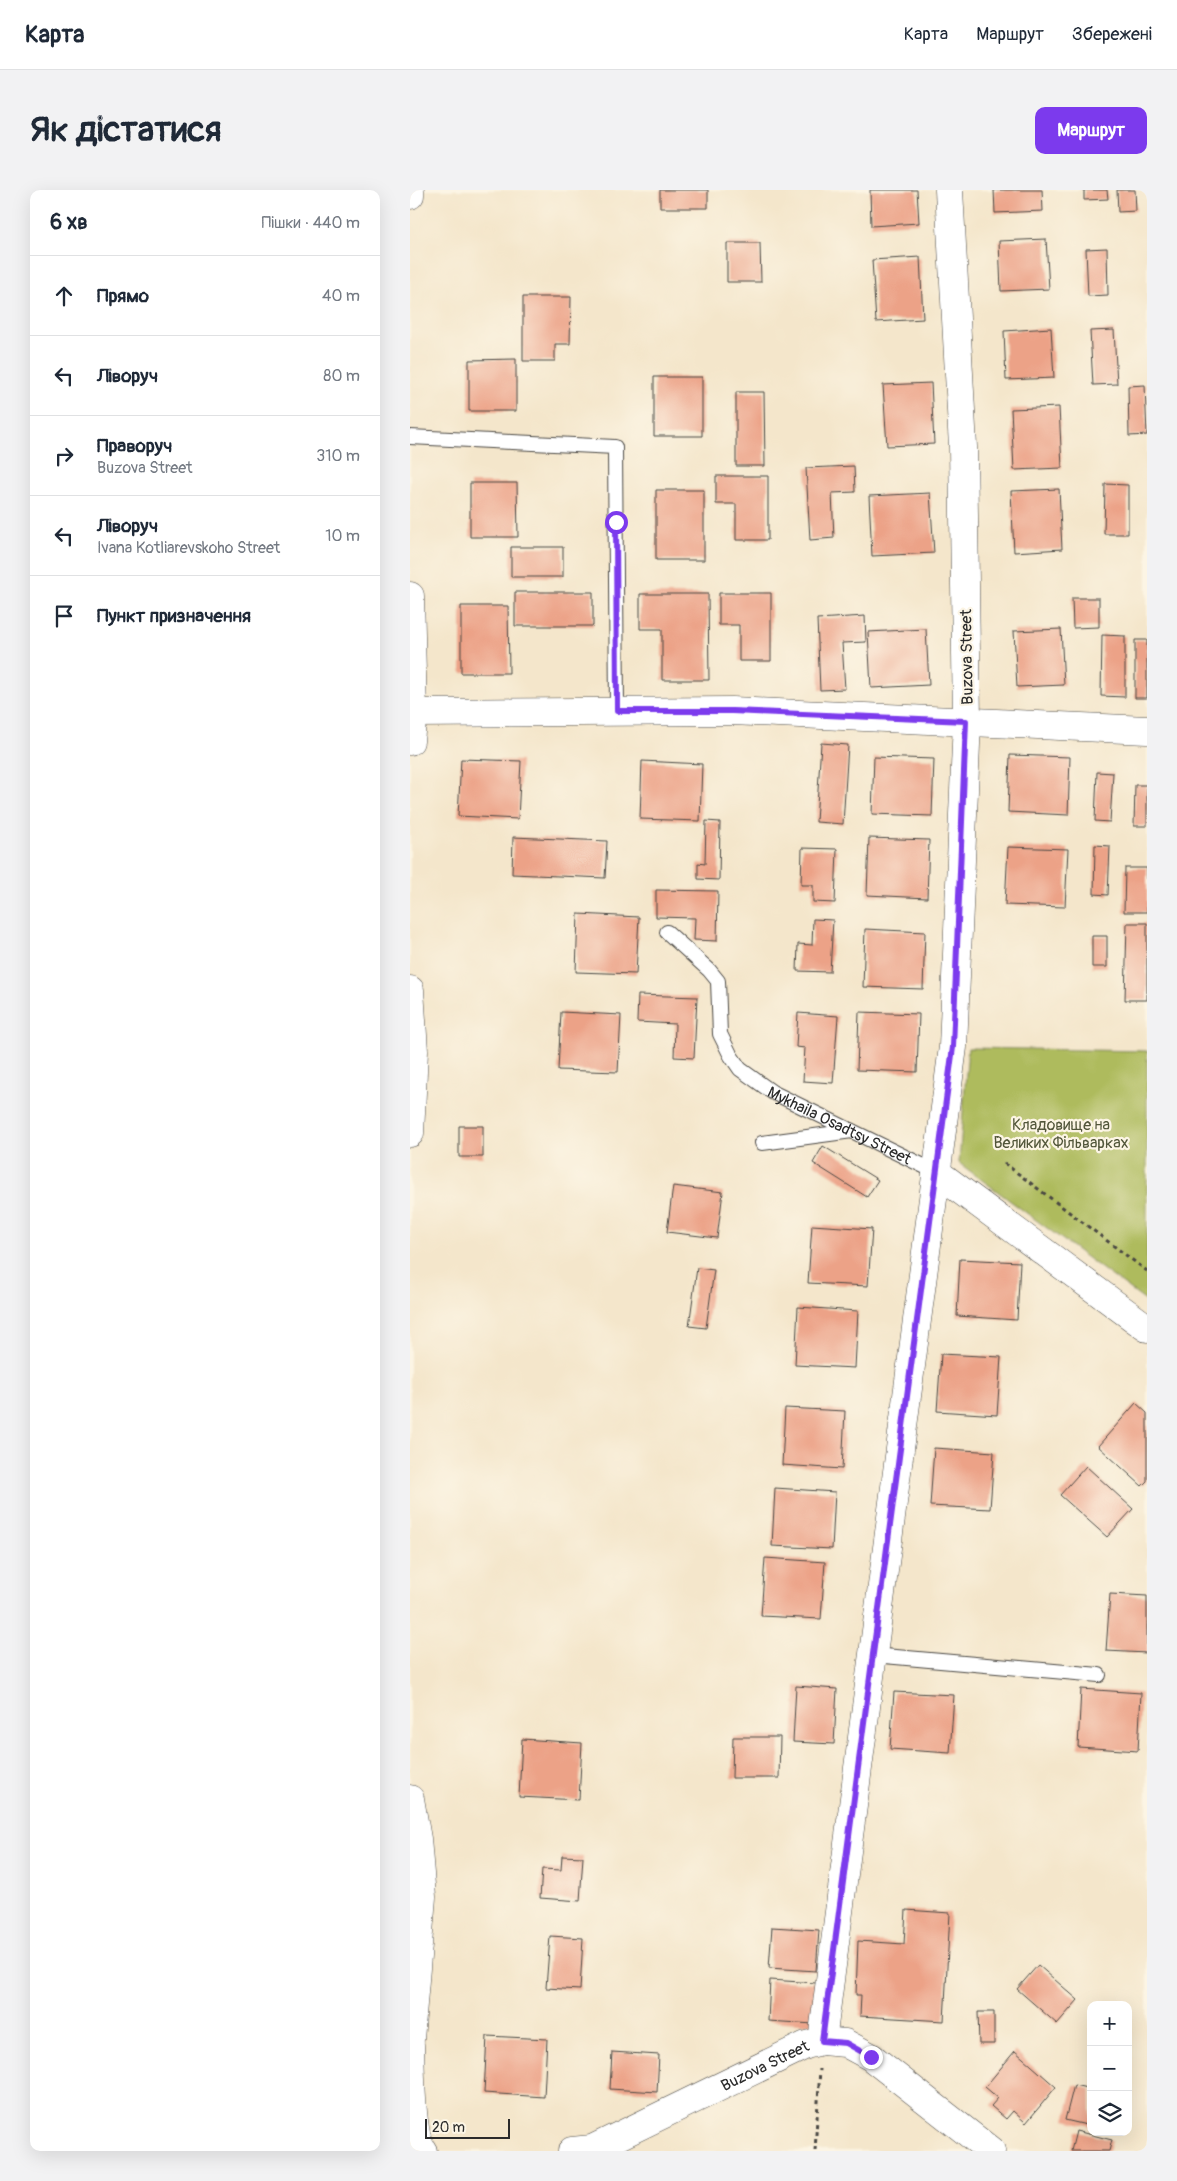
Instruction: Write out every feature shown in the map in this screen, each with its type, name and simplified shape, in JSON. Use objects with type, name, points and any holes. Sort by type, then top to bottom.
[{"type":"street","points":[[410,190],[410,195]]},
{"type":"street","name":"Buzova Street","points":[[584,2150],[806,2045],[822,2041],[953,1047],[966,721],[963,447],[949,190]]},
{"type":"street","points":[[410,596],[413,713],[410,741]]},
{"type":"street","points":[[413,713],[732,711],[1147,730]]},
{"type":"street","points":[[410,990],[414,1051],[410,1133]]},
{"type":"street","name":"Mykhaila Osadtsy Street","points":[[936,1172],[1147,1328]]},
{"type":"street","points":[[410,1799],[417,1839],[422,1896],[410,2039]]},
{"type":"street","points":[[822,2041],[846,2043],[871,2057],[991,2151]]},
{"type":"street","points":[[410,2045],[414,2123],[420,2147],[423,2151]]},
{"type":"lane","points":[[410,438],[615,447],[617,711]]},
{"type":"lane","name":"Mykhaila Osadtsy Street","points":[[667,932],[715,977],[720,995],[720,1034],[740,1069],[772,1092],[936,1172]]},
{"type":"lane","points":[[762,1143],[852,1131]]},
{"type":"lane","points":[[873,1655],[1099,1675]]},
{"type":"path","points":[[1004,1163],[1147,1271]]},
{"type":"path","points":[[815,2151],[822,2041]]},
{"type":"green space","name":"Кладовище на Великих Фільварках","points":[[968,1048],[1147,1051],[1147,1302],[959,1163]]},
{"type":"building","points":[[660,190],[708,190],[708,208],[660,208]]},
{"type":"building","points":[[870,190],[917,190],[919,223],[871,226]]},
{"type":"building","points":[[994,190],[1042,190],[1043,211],[995,213]]},
{"type":"building","points":[[1084,190],[1107,190],[1108,199],[1084,200]]},
{"type":"building","points":[[1117,190],[1135,190],[1136,211],[1118,212]]},
{"type":"building","points":[[1046,239],[1049,289],[1001,291],[999,241]]},
{"type":"building","points":[[727,243],[760,243],[761,282],[727,282]]},
{"type":"building","points":[[1107,248],[1108,295],[1088,296],[1086,249]]},
{"type":"building","points":[[920,257],[923,319],[876,322],[872,260]]},
{"type":"building","points":[[523,297],[571,297],[570,344],[555,344],[555,361],[523,361]]},
{"type":"building","points":[[1051,328],[1054,378],[1006,380],[1004,331]]},
{"type":"building","points":[[1114,330],[1117,384],[1093,385],[1090,331]]},
{"type":"building","points":[[516,359],[516,411],[469,411],[469,360]]},
{"type":"building","points":[[654,377],[702,377],[702,436],[654,436]]},
{"type":"building","points":[[931,383],[934,444],[887,446],[883,385]]},
{"type":"building","points":[[1145,385],[1147,435],[1129,436],[1128,386]]},
{"type":"building","points":[[736,392],[764,392],[765,466],[736,466]]},
{"type":"building","points":[[1059,407],[1062,468],[1014,470],[1011,409]]},
{"type":"building","points":[[854,466],[855,492],[832,493],[834,538],[810,540],[806,468]]},
{"type":"building","points":[[716,476],[768,476],[768,540],[736,540],[736,504],[716,504]]},
{"type":"building","points":[[470,483],[517,483],[518,537],[470,537]]},
{"type":"building","points":[[1105,484],[1128,485],[1128,534],[1104,534]]},
{"type":"building","points":[[1059,489],[1062,549],[1014,552],[1011,491]]},
{"type":"building","points":[[656,490],[704,490],[704,560],[656,560]]},
{"type":"building","points":[[930,493],[934,553],[872,556],[869,496]]},
{"type":"building","points":[[511,547],[563,547],[563,577],[511,577]]},
{"type":"building","points":[[515,592],[593,592],[593,626],[515,626]]},
{"type":"building","points":[[719,593],[771,593],[771,661],[739,661],[739,625],[719,625]]},
{"type":"building","points":[[640,594],[708,594],[709,680],[662,680],[662,629],[640,629]]},
{"type":"building","points":[[1072,598],[1099,598],[1099,627],[1073,628]]},
{"type":"building","points":[[461,606],[508,606],[509,673],[461,673]]},
{"type":"building","points":[[865,616],[866,642],[842,643],[845,689],[820,690],[817,619]]},
{"type":"building","points":[[926,629],[929,685],[871,688],[868,632]]},
{"type":"building","points":[[1061,629],[1064,685],[1017,687],[1014,631]]},
{"type":"building","points":[[1102,635],[1125,636],[1125,697],[1101,696]]},
{"type":"building","points":[[1135,640],[1147,640],[1147,698],[1135,698]]},
{"type":"building","points":[[821,743],[848,745],[843,824],[816,822]]},
{"type":"building","points":[[1010,755],[1070,757],[1068,815],[1008,812]]},
{"type":"building","points":[[874,757],[934,759],[932,816],[872,814]]},
{"type":"building","points":[[461,759],[521,761],[518,819],[458,816]]},
{"type":"building","points":[[642,761],[702,764],[700,821],[640,819]]},
{"type":"building","points":[[1097,772],[1113,773],[1110,822],[1095,821]]},
{"type":"building","points":[[1135,785],[1147,785],[1147,826],[1134,826]]},
{"type":"building","points":[[706,821],[720,822],[719,880],[698,879],[698,863],[705,864]]},
{"type":"building","points":[[513,837],[607,841],[605,878],[512,874]]},
{"type":"building","points":[[869,838],[929,840],[927,898],[867,895]]},
{"type":"building","points":[[1095,845],[1110,846],[1108,895],[1094,894]]},
{"type":"building","points":[[1008,847],[1068,849],[1065,907],[1005,905]]},
{"type":"building","points":[[802,848],[837,849],[835,903],[813,902],[813,885],[801,885]]},
{"type":"building","points":[[1125,868],[1147,868],[1147,912],[1124,912]]},
{"type":"building","points":[[656,890],[718,891],[717,941],[694,940],[695,918],[656,917]]},
{"type":"building","points":[[578,914],[639,917],[636,974],[576,972]]},
{"type":"building","points":[[813,919],[833,920],[830,972],[797,971],[798,944],[812,945]]},
{"type":"building","points":[[1127,923],[1147,923],[1147,1000],[1125,1000]]},
{"type":"building","points":[[865,929],[925,932],[923,989],[863,987]]},
{"type":"building","points":[[1092,936],[1107,936],[1107,967],[1092,967]]},
{"type":"building","points":[[638,995],[697,997],[694,1058],[674,1057],[675,1024],[637,1022]]},
{"type":"building","points":[[561,1012],[621,1015],[618,1072],[558,1070]]},
{"type":"building","points":[[859,1012],[919,1014],[917,1072],[857,1070]]},
{"type":"building","points":[[798,1013],[838,1016],[833,1083],[803,1081],[805,1048],[796,1047]]},
{"type":"building","points":[[459,1126],[483,1126],[483,1157],[459,1157]]},
{"type":"building","points":[[823,1146],[878,1180],[867,1197],[813,1163]]},
{"type":"building","points":[[673,1186],[723,1192],[717,1238],[667,1232]]},
{"type":"building","points":[[812,1225],[872,1229],[868,1286],[808,1283]]},
{"type":"building","points":[[960,1259],[1020,1262],[1017,1320],[957,1316]]},
{"type":"building","points":[[697,1268],[714,1270],[706,1328],[689,1326]]},
{"type":"building","points":[[798,1307],[858,1311],[855,1368],[795,1365]]},
{"type":"building","points":[[941,1354],[1001,1357],[997,1415],[937,1411]]},
{"type":"building","points":[[1136,1403],[1147,1413],[1147,1481],[1142,1486],[1098,1446]]},
{"type":"building","points":[[785,1408],[845,1411],[842,1469],[782,1465]]},
{"type":"building","points":[[934,1448],[994,1452],[990,1509],[930,1506]]},
{"type":"building","points":[[1086,1466],[1133,1509],[1107,1537],[1060,1495]]},
{"type":"building","points":[[775,1488],[835,1492],[832,1549],[772,1546]]},
{"type":"building","points":[[765,1558],[825,1562],[821,1619],[761,1616]]},
{"type":"building","points":[[1110,1594],[1147,1596],[1147,1653],[1106,1651]]},
{"type":"building","points":[[796,1686],[837,1689],[834,1744],[793,1742]]},
{"type":"building","points":[[1081,1689],[1141,1693],[1138,1751],[1078,1747]]},
{"type":"building","points":[[894,1692],[954,1695],[950,1753],[890,1749]]},
{"type":"building","points":[[733,1737],[780,1737],[779,1778],[732,1778]]},
{"type":"building","points":[[522,1739],[582,1743],[579,1800],[519,1797]]},
{"type":"building","points":[[562,1856],[583,1857],[580,1901],[540,1898],[542,1869],[561,1870]]},
{"type":"building","points":[[906,1910],[950,1913],[944,2021],[860,2016],[861,1995],[856,1995],[858,1941],[904,1944]]},
{"type":"building","points":[[772,1927],[819,1930],[816,1971],[769,1968]]},
{"type":"building","points":[[550,1936],[583,1938],[580,1990],[546,1988]]},
{"type":"building","points":[[1038,1965],[1078,2000],[1057,2024],[1017,1989]]},
{"type":"building","points":[[770,1980],[816,1983],[814,2024],[768,2021]]},
{"type":"building","points":[[978,2012],[994,2012],[994,2044],[979,2044]]},
{"type":"building","points":[[487,2036],[547,2039],[544,2097],[484,2093]]},
{"type":"building","points":[[1015,2051],[1056,2087],[1026,2123],[1013,2111],[1006,2119],[991,2106],[998,2098],[985,2087]]},
{"type":"building","points":[[612,2052],[659,2055],[657,2092],[610,2089]]},
{"type":"building","points":[[1074,2085],[1087,2088],[1087,2125],[1065,2120]]},
{"type":"building","points":[[1076,2131],[1087,2134],[1087,2136],[1112,2140],[1109,2151],[1071,2151]]},
{"type":"route","points":[[616,522],[617,711],[732,711],[966,721],[953,1047],[822,2041],[846,2043],[871,2057]]}]
